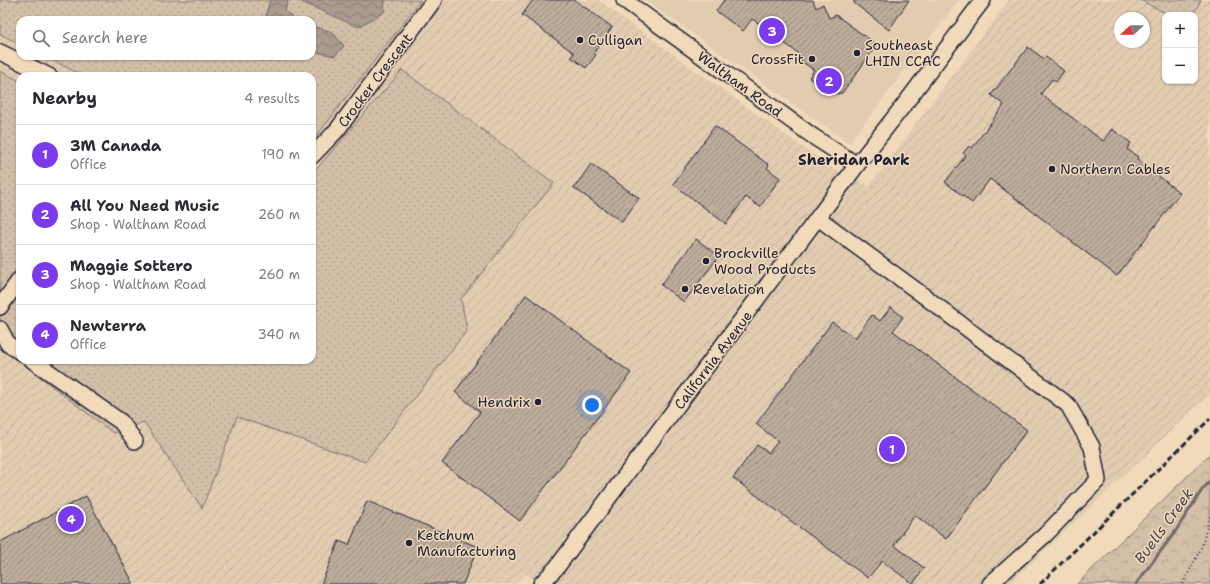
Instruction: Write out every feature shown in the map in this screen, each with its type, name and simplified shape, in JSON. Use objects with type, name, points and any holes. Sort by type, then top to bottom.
[{"type":"street","name":"Crocker Crescent","points":[[316,152],[337,130],[434,0]]},
{"type":"street","name":"Waltham Road","points":[[624,0],[814,137],[857,165]]},
{"type":"street","name":"California Avenue","points":[[542,584],[557,568],[857,165],[983,0]]},
{"type":"street","points":[[0,52],[16,60]]},
{"type":"street","points":[[16,60],[41,72]]},
{"type":"street","points":[[818,218],[1068,405],[1092,447],[1098,480],[1045,535],[990,584]]},
{"type":"street","points":[[0,307],[16,285]]},
{"type":"street","points":[[0,329],[8,344],[16,349]]},
{"type":"street","points":[[38,364],[121,422],[135,441]]},
{"type":"path","points":[[1183,584],[1202,546],[1210,516]]},
{"type":"shaded area","points":[[0,0],[598,0],[833,169],[869,186],[1009,0],[1140,0],[1163,12],[1162,84],[1198,84],[1198,12],[1195,12],[1201,0],[1210,0],[1210,394],[1009,584],[540,584],[526,574],[515,584],[0,584]]},
{"type":"shaded area","points":[[645,0],[959,0],[849,143]]},
{"type":"green space","points":[[0,0],[270,0],[267,16],[16,16],[16,42],[0,34]]},
{"type":"green space","points":[[288,0],[384,12],[385,0],[421,0],[316,137],[316,72],[76,72],[52,60],[316,60],[316,52],[335,56],[344,46],[332,32],[316,27],[316,16],[290,16],[285,10]]},
{"type":"green space","points":[[1140,0],[1201,0],[1195,12],[1163,12]]},
{"type":"green space","points":[[402,70],[554,183],[461,299],[467,330],[365,462],[237,417],[202,508],[144,422],[113,433],[23,364],[316,364],[316,169]]},
{"type":"green space","points":[[0,71],[16,79],[16,358],[0,346]]},
{"type":"green space","points":[[1210,454],[1210,584],[1077,584]]},
{"type":"water","points":[[270,0],[288,0],[285,10],[290,16],[266,15]]},
{"type":"water","points":[[297,0],[385,0],[384,12],[358,27]]},
{"type":"water","points":[[316,27],[332,32],[344,46],[335,56],[316,52]]},
{"type":"building","name":"Culligan","points":[[533,0],[575,0],[612,27],[594,53],[596,55],[586,68],[571,57],[574,53],[522,15]]},
{"type":"building","points":[[724,0],[813,0],[816,8],[823,4],[829,18],[836,15],[877,45],[842,93],[831,94],[809,78],[814,70],[801,61],[803,57],[779,39],[776,43],[759,31],[763,26],[752,19],[743,31],[716,11]]},
{"type":"building","points":[[854,0],[909,0],[889,30],[854,3]]},
{"type":"building","name":"Northern Cables","points":[[1028,47],[1044,59],[1046,57],[1064,71],[1056,82],[1052,79],[1041,94],[1103,141],[1112,129],[1131,143],[1127,149],[1138,157],[1137,159],[1180,193],[1117,276],[990,179],[972,203],[945,182],[966,155],[963,153],[969,146],[972,148],[1004,105],[991,95]]},
{"type":"building","points":[[715,126],[769,165],[767,168],[780,178],[760,207],[746,197],[726,224],[673,184]]},
{"type":"building","points":[[591,164],[639,198],[622,222],[574,188]]},
{"type":"building","points":[[696,239],[719,256],[684,302],[661,285]]},
{"type":"building","name":"Hendrix","points":[[526,295],[631,373],[520,521],[442,463],[480,412],[455,392]]},
{"type":"building","points":[[891,307],[903,317],[893,331],[1027,430],[946,539],[915,515],[894,545],[924,568],[913,584],[882,561],[868,578],[733,478],[757,445],[769,453],[778,441],[756,424],[832,322],[855,338],[872,315],[880,321]]},
{"type":"building","points":[[86,496],[134,584],[0,584],[0,542]]},
{"type":"building","name":"Ketchum Manufacturing","points":[[367,501],[478,547],[463,584],[321,584],[339,541],[349,545]]},
{"type":"waterway","name":"Buells Creek","points":[[1136,584],[1175,532],[1202,490],[1210,481]]},
{"type":"railway","points":[[1040,584],[1210,419]]},
{"type":"place","name":"Maggie Sottero","points":[[772,31]]},
{"type":"place","name":"Culligan","points":[[580,40]]},
{"type":"place","name":"Southeast LHIN CCAC","points":[[857,53]]},
{"type":"place","name":"CrossFit","points":[[812,59]]},
{"type":"place","name":"All You Need Music","points":[[829,81]]},
{"type":"place","name":"Northern Cables","points":[[1052,169]]},
{"type":"place","name":"Brockville Wood Products","points":[[706,261]]},
{"type":"place","name":"Revelation","points":[[685,289]]},
{"type":"place","name":"Hendrix","points":[[538,402]]},
{"type":"place","name":"3M Canada","points":[[892,449]]},
{"type":"place","name":"Newterra","points":[[71,519]]},
{"type":"place","name":"Ketchum Manufacturing","points":[[409,543]]},
{"type":"district","name":"Sheridan Park","points":[[854,160]]}]
